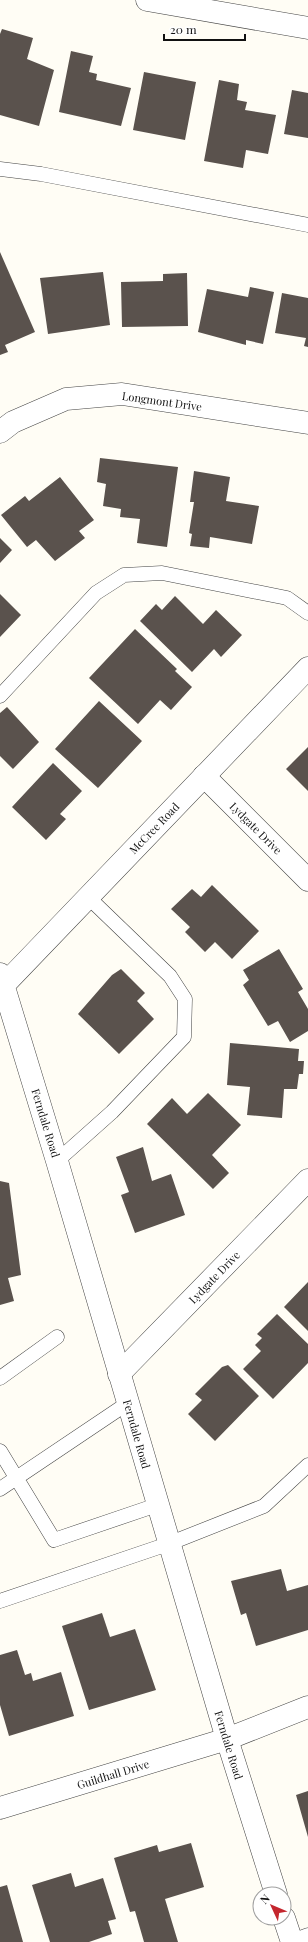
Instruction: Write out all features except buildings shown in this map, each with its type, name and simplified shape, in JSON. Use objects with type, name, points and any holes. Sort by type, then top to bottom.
[{"type":"street","points":[[147,0],[308,28]]},
{"type":"street","name":"Longmont Drive","points":[[0,432],[13,422],[66,399],[122,394],[308,424]]},
{"type":"street","name":"McCree Road","points":[[1,983],[88,897],[308,668]]},
{"type":"street","name":"Lydgate Drive","points":[[204,776],[308,880]]},
{"type":"street","name":"Ferndale Road","points":[[1,983],[57,1161],[168,1544],[273,1886]]},
{"type":"street","name":"Lydgate Drive","points":[[119,1374],[308,1180]]},
{"type":"street","points":[[227,1739],[308,1707]]},
{"type":"street","name":"Guildhall Drive","points":[[0,1808],[227,1739]]},
{"type":"street","points":[[289,1926],[297,1939]]},
{"type":"lane","points":[[0,169],[41,174],[308,225]]},
{"type":"lane","points":[[0,696],[96,593],[124,575],[162,573],[287,598],[308,613]]},
{"type":"lane","points":[[57,1161],[112,1112],[184,1037],[185,999],[170,976],[88,897]]},
{"type":"lane","points":[[0,1378],[57,1337]]},
{"type":"lane","points":[[0,1489],[128,1403]]},
{"type":"lane","points":[[0,1451],[54,1540],[157,1505]]},
{"type":"lane","points":[[0,1601],[168,1544],[264,1506],[308,1465]]}]
